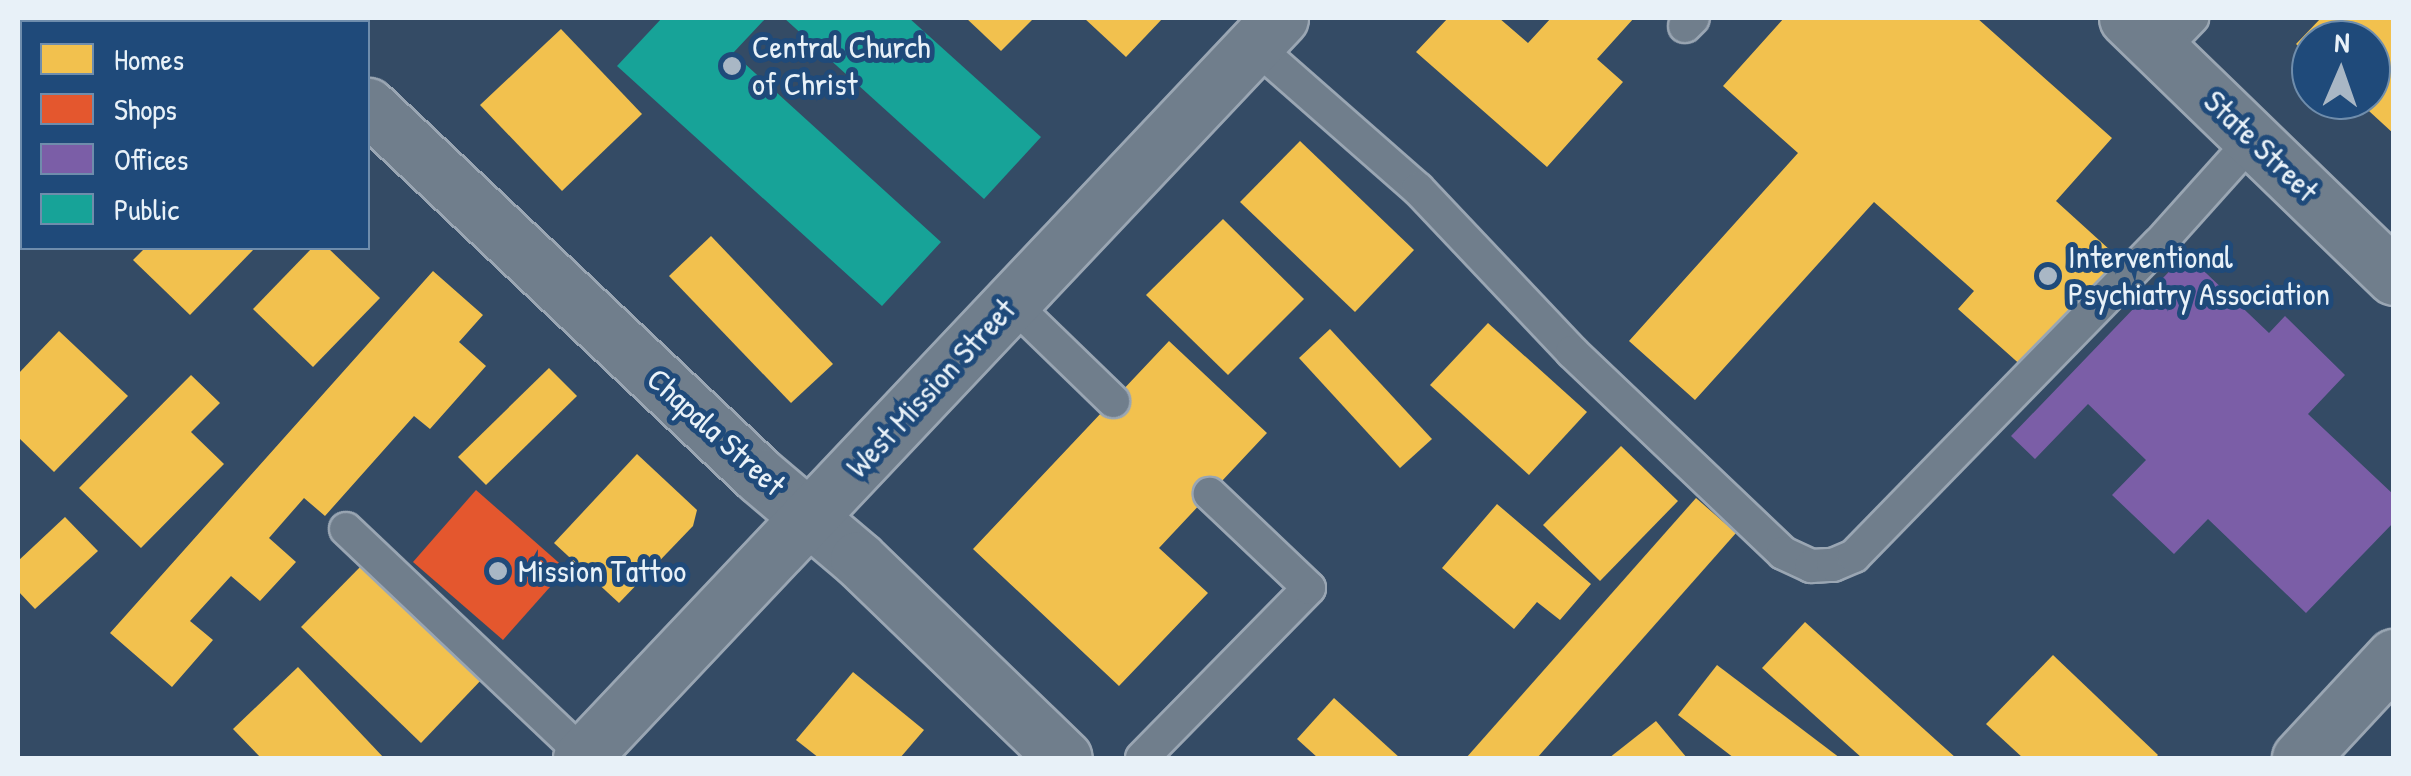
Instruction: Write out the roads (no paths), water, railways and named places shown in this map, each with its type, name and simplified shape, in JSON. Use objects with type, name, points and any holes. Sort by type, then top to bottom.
[{"type":"main road","name":"State Street","points":[[2160,28],[2254,138],[2394,277]]},
{"type":"main road","name":"West Mission Street","points":[[583,757],[1267,31]]},
{"type":"main road","name":"Chapala Street","points":[[370,108],[760,476],[810,515],[1064,758]]},
{"type":"main road","points":[[2300,758],[2394,657]]},
{"type":"lane","points":[[1267,31],[1361,139],[1418,188],[1572,352],[1783,553],[1811,566],[1834,565],[1854,556],[2158,244],[2254,138]]},
{"type":"lane","points":[[1012,303],[1113,401]]},
{"type":"lane","points":[[1142,758],[1309,588],[1210,494]]},
{"type":"lane","points":[[346,529],[583,757]]},
{"type":"place","name":"Central Church of Christ","points":[[732,66]]},
{"type":"place","name":"Interventional Psychiatry Association","points":[[2048,276]]},
{"type":"place","name":"Mission Tattoo","points":[[498,571]]}]
